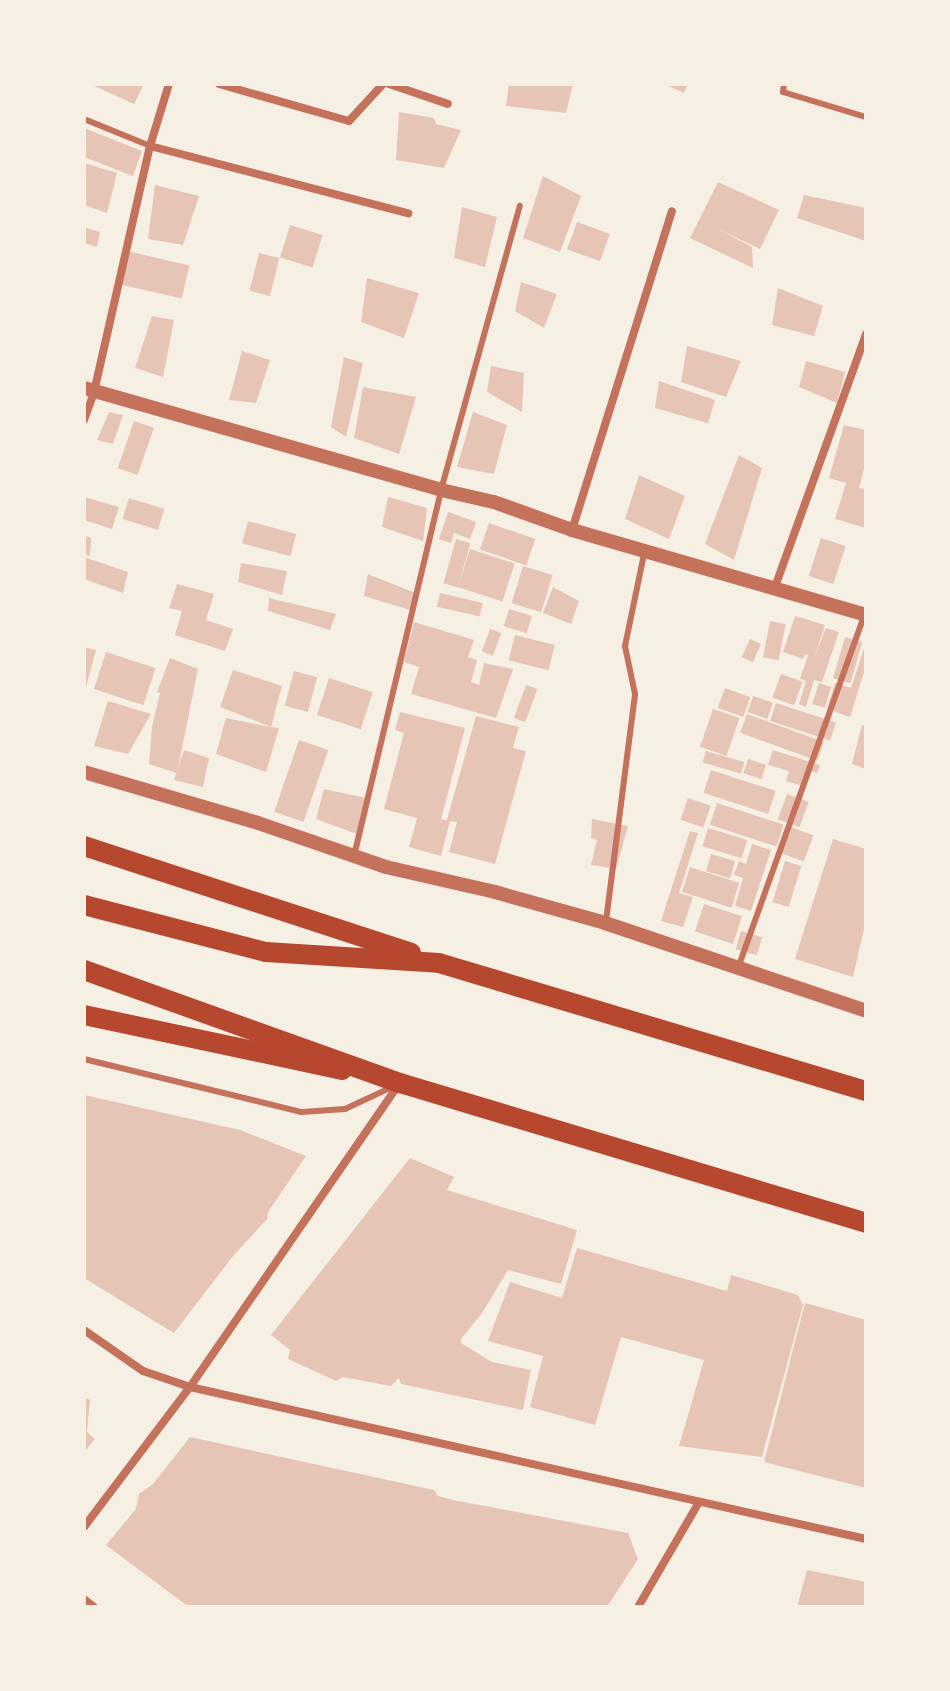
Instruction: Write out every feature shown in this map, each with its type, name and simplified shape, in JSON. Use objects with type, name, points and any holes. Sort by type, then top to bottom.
[{"type":"main road","points":[[84,846],[439,963],[866,1091]]},
{"type":"main road","points":[[84,905],[266,952],[439,963]]},
{"type":"main road","points":[[84,970],[300,1044],[400,1083]]},
{"type":"main road","points":[[84,1015],[400,1083],[866,1223]]},
{"type":"street","points":[[84,420],[150,146],[169,84]]},
{"type":"street","points":[[219,84],[349,121],[386,84],[448,104]]},
{"type":"street","points":[[150,146],[408,213]]},
{"type":"street","points":[[572,530],[672,211]]},
{"type":"street","points":[[775,587],[866,334]]},
{"type":"street","points":[[89,390],[441,490],[494,502],[572,530],[865,614]]},
{"type":"street","points":[[84,772],[258,823],[354,856],[605,923],[866,1011]]},
{"type":"street","points":[[84,1527],[190,1387],[400,1083]]},
{"type":"street","points":[[84,1330],[143,1371],[190,1387],[866,1539]]},
{"type":"street","points":[[638,1607],[699,1502]]},
{"type":"street","points":[[84,1599],[94,1607]]},
{"type":"lane","points":[[784,84],[783,92],[866,117]]},
{"type":"lane","points":[[84,119],[150,146]]},
{"type":"lane","points":[[354,856],[441,490],[520,206]]},
{"type":"lane","points":[[605,923],[635,694],[625,646],[645,550]]},
{"type":"lane","points":[[738,968],[865,614]]},
{"type":"lane","points":[[84,1059],[302,1112],[345,1109],[400,1083]]},
{"type":"building","points":[[90,84],[144,84],[134,104]]},
{"type":"building","points":[[509,84],[573,84],[566,113],[506,106]]},
{"type":"building","points":[[664,84],[688,84],[684,93]]},
{"type":"building","points":[[399,112],[434,118],[436,124],[461,130],[444,168],[396,160]]},
{"type":"building","points":[[84,128],[142,151],[133,176],[84,157]]},
{"type":"building","points":[[84,163],[117,173],[107,213],[84,205]]},
{"type":"building","points":[[543,176],[581,196],[560,252],[523,238]]},
{"type":"building","points":[[718,182],[779,210],[760,249],[716,228],[752,247],[753,268],[690,238]]},
{"type":"building","points":[[155,185],[199,196],[183,245],[148,239]]},
{"type":"building","points":[[804,195],[866,208],[866,241],[797,218]]},
{"type":"building","points":[[462,207],[497,217],[485,267],[454,258]]},
{"type":"building","points":[[577,222],[610,234],[600,261],[567,249]]},
{"type":"building","points":[[290,225],[323,235],[313,267],[280,258]]},
{"type":"building","points":[[84,227],[100,232],[97,247],[84,243]]},
{"type":"building","points":[[127,251],[189,265],[182,299],[119,284]]},
{"type":"building","points":[[259,253],[279,258],[270,296],[250,291]]},
{"type":"building","points":[[367,278],[419,293],[404,338],[361,322]]},
{"type":"building","points":[[521,282],[557,294],[544,328],[515,311]]},
{"type":"building","points":[[778,288],[823,306],[814,336],[772,325]]},
{"type":"building","points":[[152,316],[174,320],[163,377],[135,368]]},
{"type":"building","points":[[687,346],[741,361],[726,397],[681,382]]},
{"type":"building","points":[[242,351],[270,360],[256,403],[229,400]]},
{"type":"building","points":[[344,357],[363,363],[346,437],[331,427]]},
{"type":"building","points":[[806,361],[845,372],[837,403],[799,387]]},
{"type":"building","points":[[491,366],[524,373],[522,412],[487,392]]},
{"type":"building","points":[[659,381],[715,400],[708,423],[655,408]]},
{"type":"building","points":[[363,387],[416,397],[399,454],[354,438]]},
{"type":"building","points":[[109,412],[123,415],[113,444],[97,440]]},
{"type":"building","points":[[473,412],[507,425],[494,474],[457,467]]},
{"type":"building","points":[[134,421],[154,428],[138,475],[118,468]]},
{"type":"building","points":[[844,425],[866,430],[866,462],[859,488],[866,489],[866,528],[835,519],[846,483],[829,478]]},
{"type":"building","points":[[739,455],[762,468],[734,560],[705,544]]},
{"type":"building","points":[[639,475],[685,496],[669,539],[625,519]]},
{"type":"building","points":[[84,497],[119,507],[112,529],[84,520]]},
{"type":"building","points":[[388,497],[427,508],[423,541],[382,527]]},
{"type":"building","points":[[129,498],[164,509],[158,530],[123,519]]},
{"type":"building","points":[[448,512],[476,522],[470,539],[454,533],[451,543],[439,539]]},
{"type":"building","points":[[248,521],[296,534],[290,556],[242,543]]},
{"type":"building","points":[[489,523],[535,539],[526,565],[480,549]]},
{"type":"building","points":[[84,535],[91,538],[90,556],[84,554]]},
{"type":"building","points":[[821,538],[846,546],[833,584],[809,576]]},
{"type":"building","points":[[456,539],[470,543],[458,587],[443,583]]},
{"type":"building","points":[[470,549],[515,564],[502,602],[458,587]]},
{"type":"building","points":[[84,557],[128,572],[123,593],[84,579]]},
{"type":"building","points":[[241,563],[287,571],[282,595],[238,582]]},
{"type":"building","points":[[523,566],[553,575],[541,612],[512,603]]},
{"type":"building","points":[[368,574],[415,593],[410,610],[364,596]]},
{"type":"building","points":[[177,584],[214,594],[206,620],[233,629],[225,651],[175,635],[182,611],[169,608]]},
{"type":"building","points":[[553,587],[579,601],[571,624],[543,613]]},
{"type":"building","points":[[440,593],[483,603],[480,617],[437,607]]},
{"type":"building","points":[[269,598],[336,614],[330,630],[268,611]]},
{"type":"building","points":[[509,609],[532,616],[527,633],[504,626]]},
{"type":"building","points":[[795,616],[825,625],[814,658],[826,628],[839,632],[822,682],[814,680],[806,707],[799,704],[806,681],[800,679],[808,655],[805,654],[803,659],[783,652]]},
{"type":"building","points":[[770,621],[786,624],[779,660],[763,657]]},
{"type":"building","points":[[414,622],[474,640],[468,657],[477,660],[471,682],[479,685],[484,663],[513,669],[496,718],[411,694],[419,667],[404,662]]},
{"type":"building","points":[[490,629],[501,633],[493,656],[482,652]]},
{"type":"building","points":[[515,635],[555,645],[548,670],[509,660]]},
{"type":"building","points":[[845,637],[862,642],[850,683],[833,678]]},
{"type":"building","points":[[750,639],[761,644],[753,662],[742,657]]},
{"type":"building","points":[[866,642],[866,666],[850,717],[827,709],[835,683],[851,688]]},
{"type":"building","points":[[84,647],[96,650],[85,691],[84,691]]},
{"type":"building","points":[[106,652],[155,668],[143,705],[94,689]]},
{"type":"building","points":[[170,658],[198,669],[177,773],[149,764],[152,727],[160,693],[157,692]]},
{"type":"building","points":[[233,670],[282,686],[271,727],[220,707]]},
{"type":"building","points":[[294,671],[317,677],[308,712],[285,706]]},
{"type":"building","points":[[781,674],[803,682],[794,705],[772,697]]},
{"type":"building","points":[[329,678],[373,692],[361,729],[317,715]]},
{"type":"building","points":[[819,683],[831,687],[825,708],[812,704]]},
{"type":"building","points":[[526,685],[537,689],[525,722],[514,718]]},
{"type":"building","points":[[725,688],[750,697],[743,717],[718,708]]},
{"type":"building","points":[[753,696],[773,703],[767,719],[747,712]]},
{"type":"building","points":[[108,701],[151,714],[128,754],[94,746]]},
{"type":"building","points":[[776,703],[836,722],[830,741],[770,721]]},
{"type":"building","points":[[713,709],[739,718],[726,756],[700,747]]},
{"type":"building","points":[[400,712],[465,728],[441,819],[447,820],[476,716],[519,727],[513,748],[526,751],[495,864],[449,852],[457,822],[450,821],[441,856],[409,847],[417,818],[384,809],[404,733],[395,730]]},
{"type":"building","points":[[747,714],[824,742],[817,761],[740,733]]},
{"type":"building","points":[[226,718],[279,728],[266,772],[216,754]]},
{"type":"building","points":[[862,725],[866,726],[866,769],[852,764]]},
{"type":"building","points":[[299,740],[328,750],[304,822],[274,812]]},
{"type":"building","points":[[184,750],[209,758],[203,787],[174,780]]},
{"type":"building","points":[[773,750],[820,765],[817,773],[811,771],[806,787],[786,781],[789,771],[768,765]]},
{"type":"building","points":[[706,751],[744,762],[741,774],[703,763]]},
{"type":"building","points":[[748,759],[766,765],[761,779],[743,773]]},
{"type":"building","points":[[711,770],[776,791],[768,814],[704,793]]},
{"type":"building","points":[[324,789],[366,798],[357,834],[316,819]]},
{"type":"building","points":[[787,794],[809,802],[799,827],[778,819]]},
{"type":"building","points":[[688,798],[711,806],[703,828],[681,820]]},
{"type":"building","points":[[717,803],[784,825],[776,847],[710,825]]},
{"type":"building","points":[[592,819],[628,826],[616,869],[591,865],[597,840],[591,838]]},
{"type":"building","points":[[788,826],[813,835],[804,862],[778,852]]},
{"type":"building","points":[[708,828],[747,840],[742,858],[702,846]]},
{"type":"building","points":[[690,831],[698,833],[679,893],[693,897],[683,927],[661,921]]},
{"type":"building","points":[[833,839],[866,849],[866,920],[853,977],[795,959]]},
{"type":"building","points":[[752,844],[771,850],[751,911],[735,906],[743,878],[734,875],[739,861],[746,864]]},
{"type":"building","points":[[711,854],[735,861],[730,878],[706,871]]},
{"type":"building","points":[[785,861],[801,866],[789,907],[772,902]]},
{"type":"building","points":[[690,867],[739,883],[731,908],[682,892]]},
{"type":"building","points":[[704,904],[742,916],[733,944],[695,932]]},
{"type":"building","points":[[741,931],[762,937],[757,955],[736,949]]},
{"type":"building","points":[[84,1095],[240,1130],[306,1156],[268,1212],[267,1219],[233,1256],[174,1333],[84,1278]]},
{"type":"building","points":[[410,1158],[454,1177],[447,1190],[577,1230],[561,1284],[508,1270],[482,1313],[461,1339],[461,1343],[492,1362],[531,1370],[523,1410],[401,1384],[399,1378],[391,1386],[343,1377],[336,1381],[288,1359],[290,1350],[271,1335]]},
{"type":"building","points":[[577,1248],[727,1291],[731,1275],[798,1295],[803,1305],[762,1457],[679,1446],[704,1360],[621,1337],[595,1425],[530,1407],[543,1356],[488,1341],[510,1282],[562,1298]]},
{"type":"building","points":[[805,1303],[866,1320],[866,1488],[764,1462]]},
{"type":"building","points":[[84,1397],[90,1400],[87,1432],[95,1439],[84,1452]]},
{"type":"building","points":[[190,1437],[434,1490],[438,1496],[453,1500],[628,1533],[638,1559],[607,1607],[189,1607],[106,1545],[136,1509],[139,1494],[153,1484]]},
{"type":"building","points":[[807,1570],[866,1582],[866,1607],[797,1607]]}]
